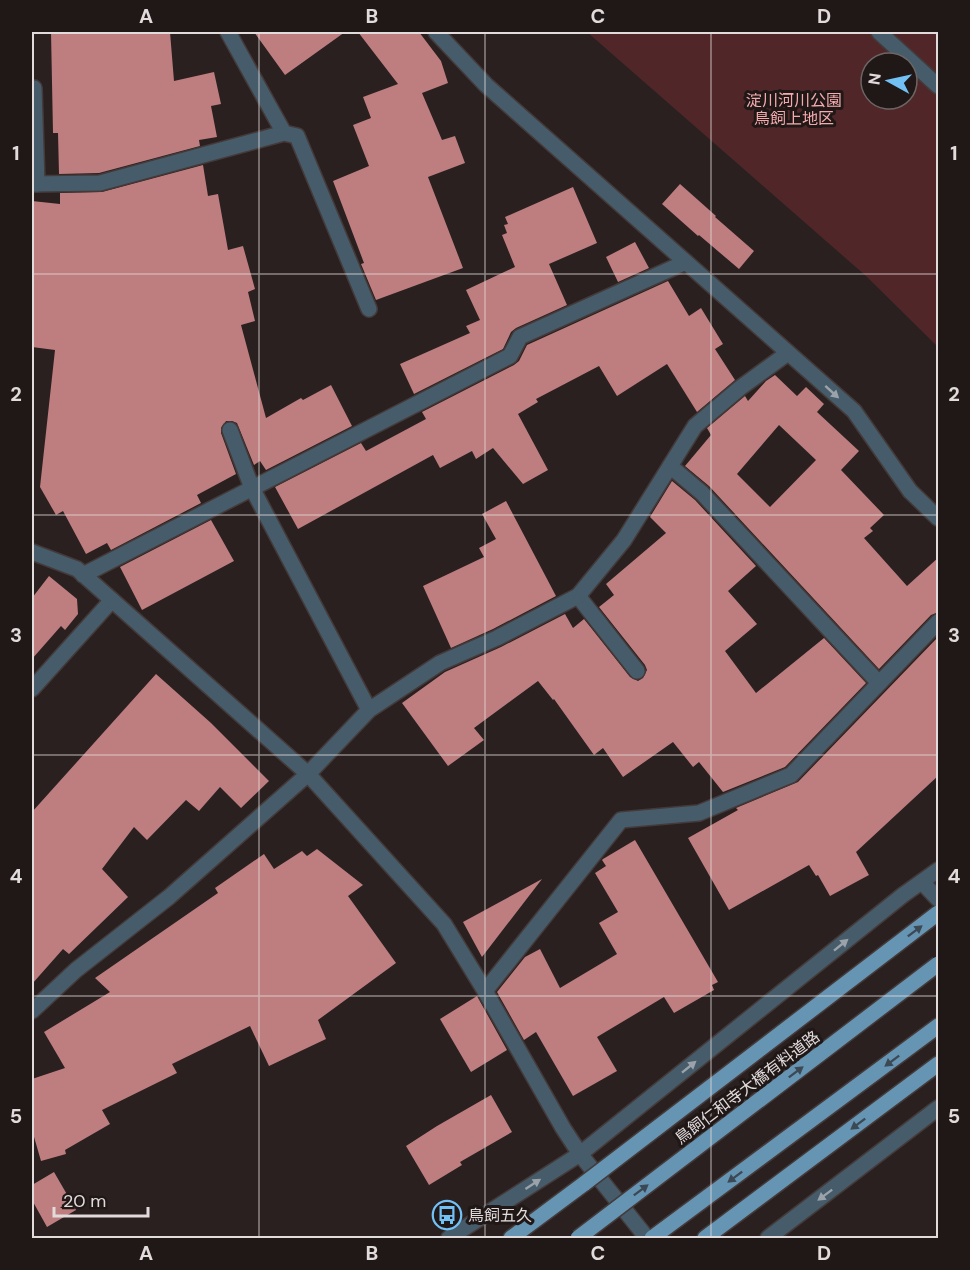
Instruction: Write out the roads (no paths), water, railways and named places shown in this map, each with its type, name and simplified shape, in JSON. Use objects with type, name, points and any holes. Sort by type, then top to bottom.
[{"type":"main road","points":[[511,1239],[939,914]]},
{"type":"main road","name":"鳥飼仁和寺大橋有料道路","points":[[578,1239],[939,964]]},
{"type":"main road","points":[[652,1239],[939,1026]]},
{"type":"main road","points":[[705,1239],[939,1064]]},
{"type":"street","points":[[228,32],[284,133]]},
{"type":"street","points":[[436,32],[486,85],[854,411],[910,491],[939,518]]},
{"type":"street","points":[[879,32],[939,86]]},
{"type":"street","points":[[34,88],[34,184],[100,183],[284,133],[297,136],[369,309]]},
{"type":"street","points":[[83,575],[510,356],[520,337],[686,262]]},
{"type":"street","points":[[32,1011],[76,970],[168,897],[308,774],[369,710],[440,663],[497,638],[578,596],[624,540],[695,426],[740,388],[788,353]]},
{"type":"street","points":[[230,430],[252,488],[369,710]]},
{"type":"street","points":[[670,465],[702,493],[879,683]]},
{"type":"street","points":[[32,552],[77,569],[308,774],[444,924],[563,1128],[580,1154],[647,1239]]},
{"type":"street","points":[[578,596],[637,671]]},
{"type":"street","points":[[32,689],[112,600]]},
{"type":"street","points":[[485,991],[621,820],[699,813],[791,775],[939,622]]},
{"type":"street","points":[[449,1239],[580,1154],[903,895],[939,870]]},
{"type":"street","points":[[922,882],[939,899]]},
{"type":"street","points":[[768,1239],[939,1108]]},
{"type":"place","name":"鳥飼五久","points":[[447,1215]]},
{"type":"park label","name":"淀川河川公園 鳥飼上地区","points":[[794,109]]}]
